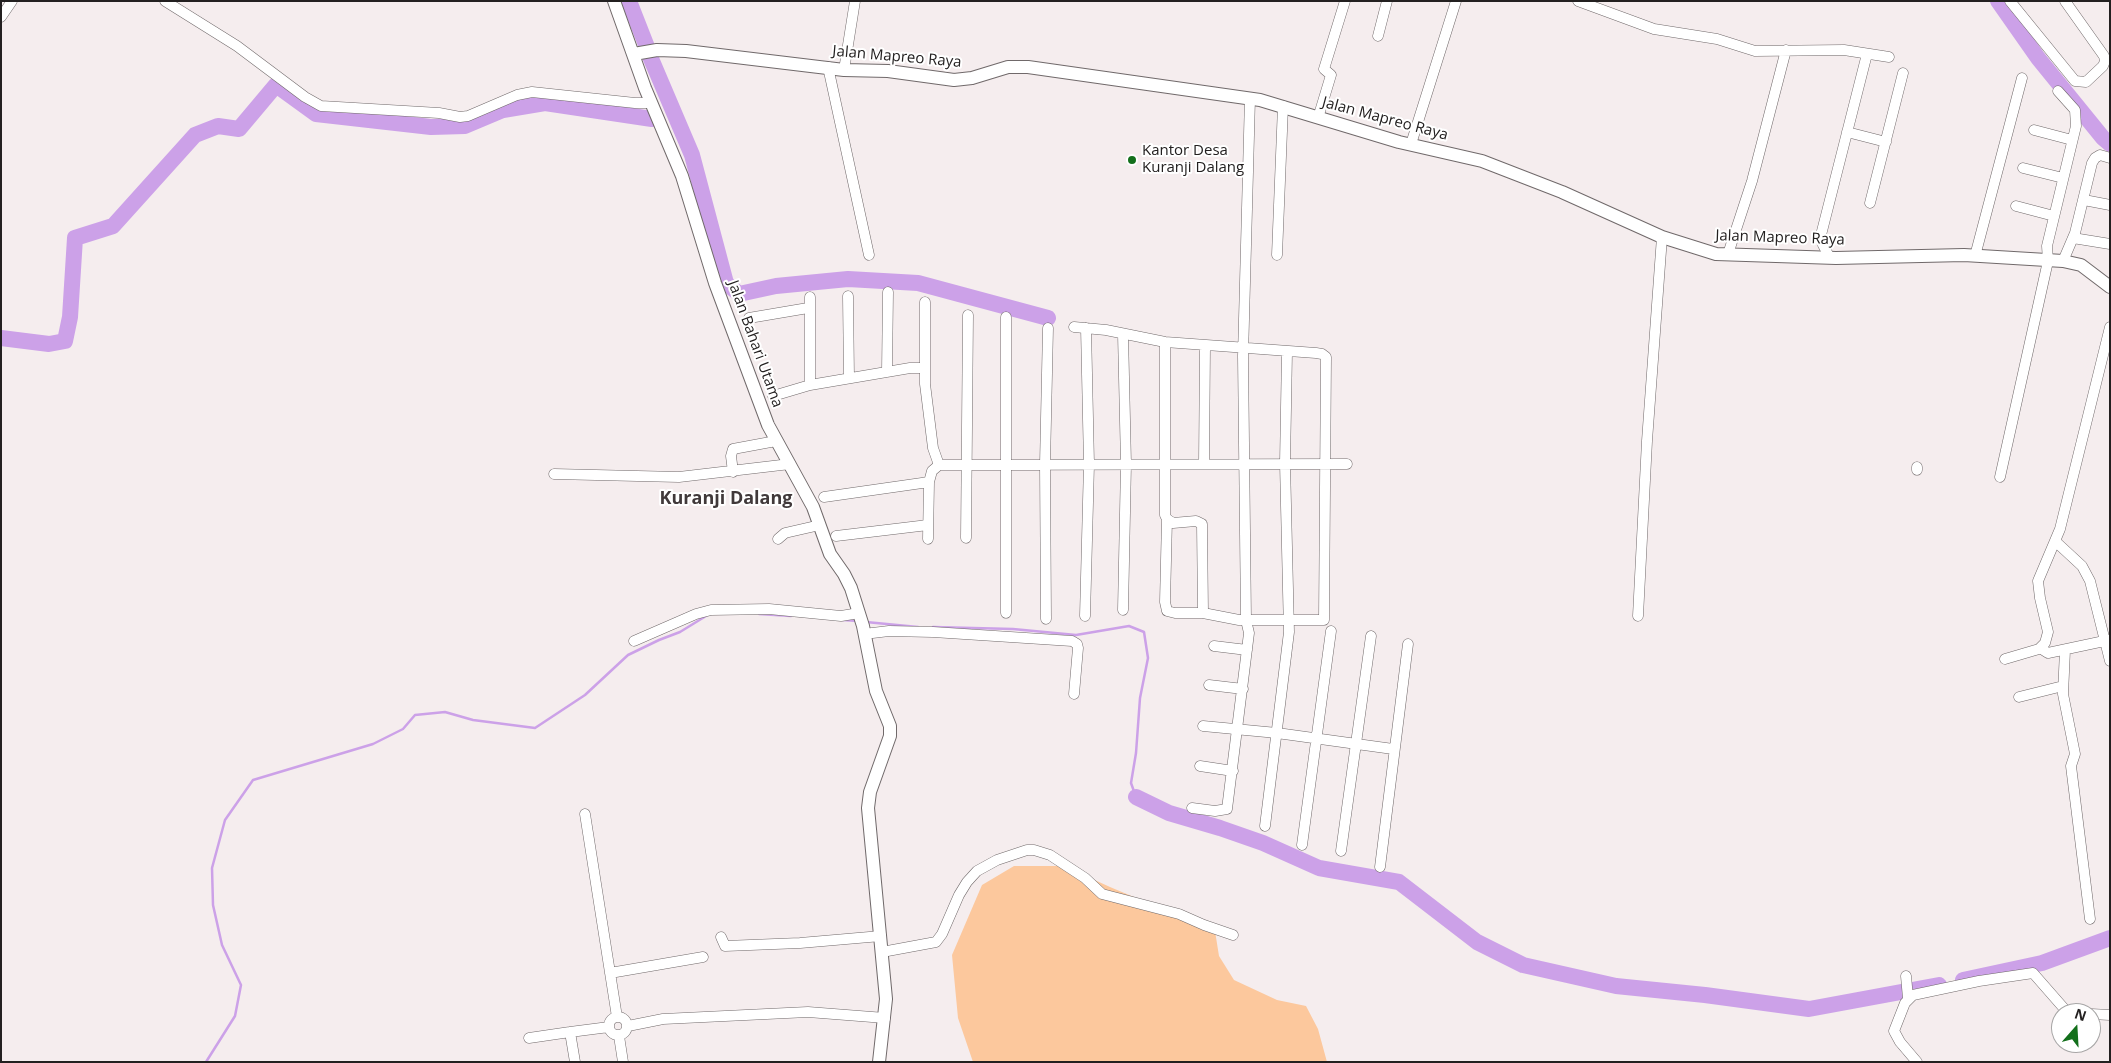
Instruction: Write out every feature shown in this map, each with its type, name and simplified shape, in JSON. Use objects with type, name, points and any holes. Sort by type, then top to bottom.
[{"type":"street","points":[[1,17],[12,1]]},
{"type":"street","points":[[165,1],[237,46],[316,105],[439,113],[460,117],[468,116],[516,95],[532,92],[650,103]]},
{"type":"street","name":"Jalan Bahari Utama","points":[[614,1],[650,103],[682,176],[718,293],[768,426],[813,507],[830,554],[844,574],[862,622],[876,691],[891,731],[880,768],[870,792],[868,808],[886,999],[879,1062]]},
{"type":"street","points":[[844,70],[855,1]]},
{"type":"street","points":[[1318,118],[1331,75],[1324,69],[1345,1]]},
{"type":"street","points":[[1378,36],[1387,1]]},
{"type":"street","points":[[1411,144],[1456,1]]},
{"type":"street","points":[[1578,1],[1663,31],[1708,37],[1755,50],[1844,50],[1889,57]]},
{"type":"street","points":[[2010,1],[2076,80],[2086,82],[2103,66],[2104,56],[2065,1]]},
{"type":"street","name":"Jalan Mapreo Raya","points":[[634,54],[657,50],[686,51],[844,70],[888,71],[954,80],[972,78],[1008,67],[1028,66],[1250,98],[1411,144],[1465,156],[1595,206],[1662,237],[1706,252],[1830,258],[1921,255],[2063,261],[2081,265],[2110,287]]},
{"type":"street","points":[[1728,254],[1752,181],[1786,50]]},
{"type":"street","points":[[1830,258],[1823,245],[1821,235],[1867,54]]},
{"type":"street","points":[[828,68],[869,254]]},
{"type":"street","points":[[1870,203],[1903,72]]},
{"type":"street","points":[[1975,256],[2022,78]]},
{"type":"street","points":[[2000,477],[2048,261],[2047,246],[2076,126],[2075,110],[2058,91]]},
{"type":"street","points":[[1192,808],[1215,811],[1227,809],[1249,633],[1246,620],[1243,349],[1250,98]]},
{"type":"street","points":[[1277,256],[1283,106]]},
{"type":"street","points":[[2034,130],[2072,140]]},
{"type":"street","points":[[1847,132],[1886,142]]},
{"type":"street","points":[[2063,261],[2073,238],[2092,163],[2100,155],[2110,158]]},
{"type":"street","points":[[2023,168],[2063,178]]},
{"type":"street","points":[[2084,200],[2110,205]]},
{"type":"street","points":[[2016,206],[2054,216]]},
{"type":"street","points":[[1638,616],[1647,441],[1662,237]]},
{"type":"street","points":[[2073,238],[2110,244]]},
{"type":"street","points":[[887,372],[888,292]]},
{"type":"street","points":[[848,296],[849,378]]},
{"type":"street","points":[[810,297],[808,308],[810,385]]},
{"type":"street","points":[[925,302],[925,368],[934,448],[938,465]]},
{"type":"street","points":[[749,318],[808,308]]},
{"type":"street","points":[[966,538],[968,315]]},
{"type":"street","points":[[1006,317],[1006,614]]},
{"type":"street","points":[[1074,327],[1165,342],[1322,354],[1326,357],[1324,464],[1325,618],[1320,621],[1246,620],[1224,618],[1203,613],[1175,613],[1167,611],[1164,602],[1167,519],[1165,342]]},
{"type":"street","points":[[2005,659],[2040,648],[2045,643],[2048,632],[2038,581],[2060,529],[2110,327]]},
{"type":"street","points":[[1046,619],[1045,464],[1048,328]]},
{"type":"street","points":[[1084,616],[1089,464],[1086,328]]},
{"type":"street","points":[[1123,334],[1126,464],[1123,610]]},
{"type":"street","points":[[1204,346],[1204,464]]},
{"type":"street","points":[[1265,826],[1289,632],[1287,620],[1285,463],[1287,352]]},
{"type":"street","points":[[773,396],[810,385],[910,368],[925,368]]},
{"type":"street","points":[[733,472],[731,456],[733,449],[776,441]]},
{"type":"street","points":[[554,474],[679,477],[790,464]]},
{"type":"street","points":[[928,539],[929,482],[932,471],[938,465],[1346,464]]},
{"type":"street","points":[[824,497],[929,482]]},
{"type":"street","points":[[1167,519],[1173,523],[1196,522],[1202,524],[1203,613]]},
{"type":"street","points":[[836,536],[928,524]]},
{"type":"street","points":[[778,539],[785,534],[820,525]]},
{"type":"street","points":[[2055,541],[2082,566],[2090,581],[2107,641],[2110,661]]},
{"type":"street","points":[[634,641],[696,614],[711,610],[769,609],[841,616],[889,631],[1072,641],[1077,644],[1078,648],[1074,694]]},
{"type":"street","points":[[1302,846],[1330,631]]},
{"type":"street","points":[[1341,851],[1371,636]]},
{"type":"street","points":[[2040,648],[2048,653],[2107,641]]},
{"type":"street","points":[[1380,867],[1393,749],[1408,644]]},
{"type":"street","points":[[1214,646],[1247,650]]},
{"type":"street","points":[[2065,650],[2062,694],[2075,754],[2071,766],[2090,919]]},
{"type":"street","points":[[1209,686],[1243,689]]},
{"type":"street","points":[[2019,697],[2063,686]]},
{"type":"street","points":[[1203,726],[1277,733],[1393,749]]},
{"type":"street","points":[[1200,766],[1233,771]]},
{"type":"street","points":[[585,814],[617,1017]]},
{"type":"street","points":[[882,952],[936,942],[942,934],[959,895],[977,871],[987,864],[1027,850],[1050,855],[1085,878],[1102,894],[1179,914],[1233,935]]},
{"type":"street","points":[[722,937],[725,946],[800,943],[881,936]]},
{"type":"street","points":[[610,973],[703,957]]},
{"type":"street","points":[[1908,996],[2033,973],[2059,1003]]},
{"type":"street","points":[[1906,976],[1908,996],[1894,1031],[1900,1042],[1917,1062]]},
{"type":"street","points":[[628,1026],[663,1019],[808,1012],[885,1018]]},
{"type":"street","points":[[617,1017],[624,1019],[628,1026],[626,1032],[619,1036],[612,1034],[609,1027],[611,1020],[617,1017]]},
{"type":"street","points":[[529,1038],[609,1027]]},
{"type":"street","points":[[570,1032],[575,1062]]},
{"type":"street","points":[[619,1036],[623,1062]]},
{"type":"shaded area","points":[[1014,866],[1064,866],[1215,931],[1219,956],[1234,980],[1277,1000],[1306,1006],[1318,1029],[1327,1062],[973,1062],[958,1018],[952,955],[982,885]]},
{"type":"waterway","points":[[629,1],[647,47]]},
{"type":"waterway","points":[[1998,1],[2038,58],[2103,138],[2110,144]]},
{"type":"waterway","points":[[649,54],[692,155],[726,283],[739,294],[776,286],[848,279],[918,283],[1048,318]]},
{"type":"waterway","points":[[1,338],[49,344],[65,341],[70,317],[75,238],[113,226],[195,135],[218,126],[239,129],[276,85],[316,114],[431,127],[465,126],[503,110],[545,103],[652,119]]},
{"type":"waterway","points":[[759,614],[791,616]]},
{"type":"waterway","points":[[206,1062],[235,1016],[241,985],[222,945],[213,905],[212,868],[225,820],[253,780],[373,744],[403,729],[415,715],[445,712],[473,720],[535,728],[585,695],[628,655],[680,632],[706,616]]},
{"type":"waterway","points":[[843,620],[858,621]]},
{"type":"waterway","points":[[866,622],[918,627]]},
{"type":"waterway","points":[[933,627],[1013,629],[1076,635],[1129,626],[1144,632],[1148,658],[1140,698],[1136,753],[1131,783],[1136,797]]},
{"type":"waterway","points":[[1136,797],[1169,813],[1263,843],[1319,868],[1399,882],[1477,942],[1523,965],[1616,986],[1705,995],[1809,1009],[1939,985]]},
{"type":"waterway","points":[[1963,980],[2042,963],[2110,938]]},
{"type":"place","name":"Kantor Desa Kuranji Dalang","points":[[1132,160]]},
{"type":"district","name":"Kuranji Dalang","points":[[726,499]]}]
